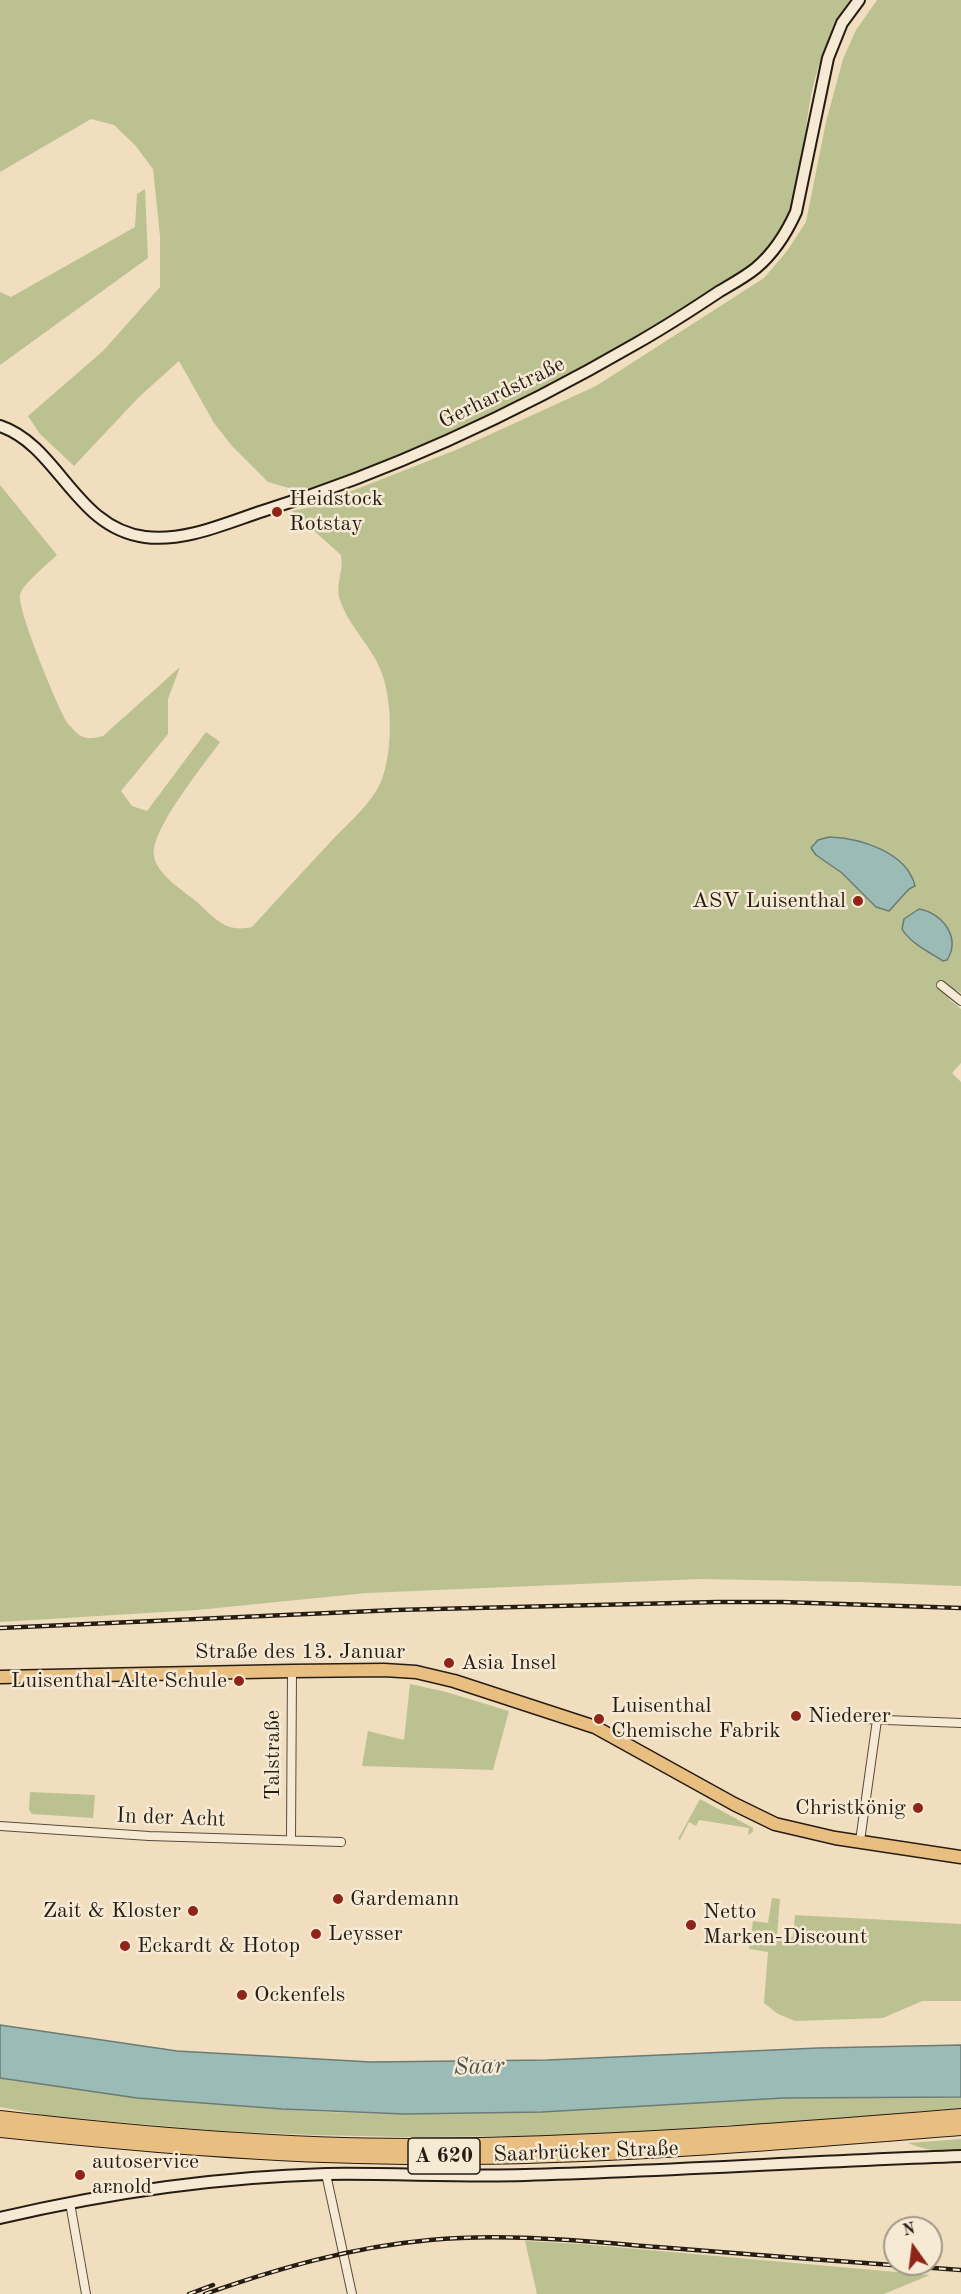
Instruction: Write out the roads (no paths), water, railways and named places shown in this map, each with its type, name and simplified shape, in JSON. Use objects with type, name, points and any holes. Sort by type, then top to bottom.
[{"type":"highway","name":"A 620","points":[[0,2118],[206,2137],[397,2145],[608,2142],[961,2116]]},
{"type":"highway","name":"A 620","points":[[0,2130],[247,2152],[407,2157],[609,2153],[961,2128]]},
{"type":"main road","name":"Straße des 13. Januar","points":[[0,1677],[292,1671],[416,1672],[454,1681],[595,1727],[774,1824],[802,1832],[961,1857]]},
{"type":"street","name":"Gerhardstraße","points":[[0,426],[19,435],[29,443],[86,506],[104,521],[135,535],[169,537],[213,527],[317,494],[445,443],[563,386],[669,325],[755,269],[776,248],[796,212],[828,58],[842,23],[859,0]]},
{"type":"street","points":[[941,985],[961,1001]]},
{"type":"street","name":"Talstraße","points":[[291,1840],[292,1671]]},
{"type":"street","points":[[861,1719],[961,1723]]},
{"type":"street","points":[[860,1841],[877,1720]]},
{"type":"street","name":"In der Acht","points":[[0,1826],[149,1836],[340,1842]]},
{"type":"street","name":"Saarbrücker Straße","points":[[0,2218],[70,2203],[213,2183],[327,2174],[522,2175],[961,2156]]},
{"type":"street","points":[[327,2174],[352,2294]]},
{"type":"street","points":[[70,2203],[86,2294]]},
{"type":"water","points":[[829,837],[854,840],[881,849],[903,864],[915,886],[909,889],[889,911],[876,907],[842,873],[816,855],[811,848],[818,840]]},
{"type":"water","points":[[919,909],[928,911],[942,921],[951,935],[951,952],[947,960],[943,961],[920,947],[902,929],[904,919]]},
{"type":"water","name":"Saar","points":[[0,2025],[177,2051],[371,2062],[548,2060],[818,2048],[961,2045],[961,2097],[783,2098],[542,2112],[404,2114],[282,2109],[137,2098],[0,2078]]},
{"type":"railway","points":[[0,1628],[395,1610],[717,1602],[961,1608]]},
{"type":"railway","points":[[205,2294],[288,2267],[344,2253],[401,2243],[487,2237],[572,2240],[961,2270]]},
{"type":"railway","points":[[189,2294],[213,2285]]},
{"type":"place","name":"Heidstock Rotstay","points":[[277,512]]},
{"type":"place","name":"ASV Luisenthal","points":[[858,901]]},
{"type":"place","name":"Asia Insel","points":[[449,1663]]},
{"type":"place","name":"Luisenthal Alte Schule","points":[[239,1681]]},
{"type":"place","name":"Niederer","points":[[796,1716]]},
{"type":"place","name":"Luisenthal Chemische Fabrik","points":[[599,1719]]},
{"type":"place","name":"Christkönig","points":[[918,1808]]},
{"type":"place","name":"Gardemann","points":[[338,1899]]},
{"type":"place","name":"Zait & Kloster","points":[[193,1911]]},
{"type":"place","name":"Netto Marken-Discount","points":[[691,1925]]},
{"type":"place","name":"Leysser","points":[[316,1934]]},
{"type":"place","name":"Eckardt & Hotop","points":[[125,1946]]},
{"type":"place","name":"Ockenfels","points":[[242,1995]]},
{"type":"place","name":"autoservice arnold","points":[[80,2175]]}]
